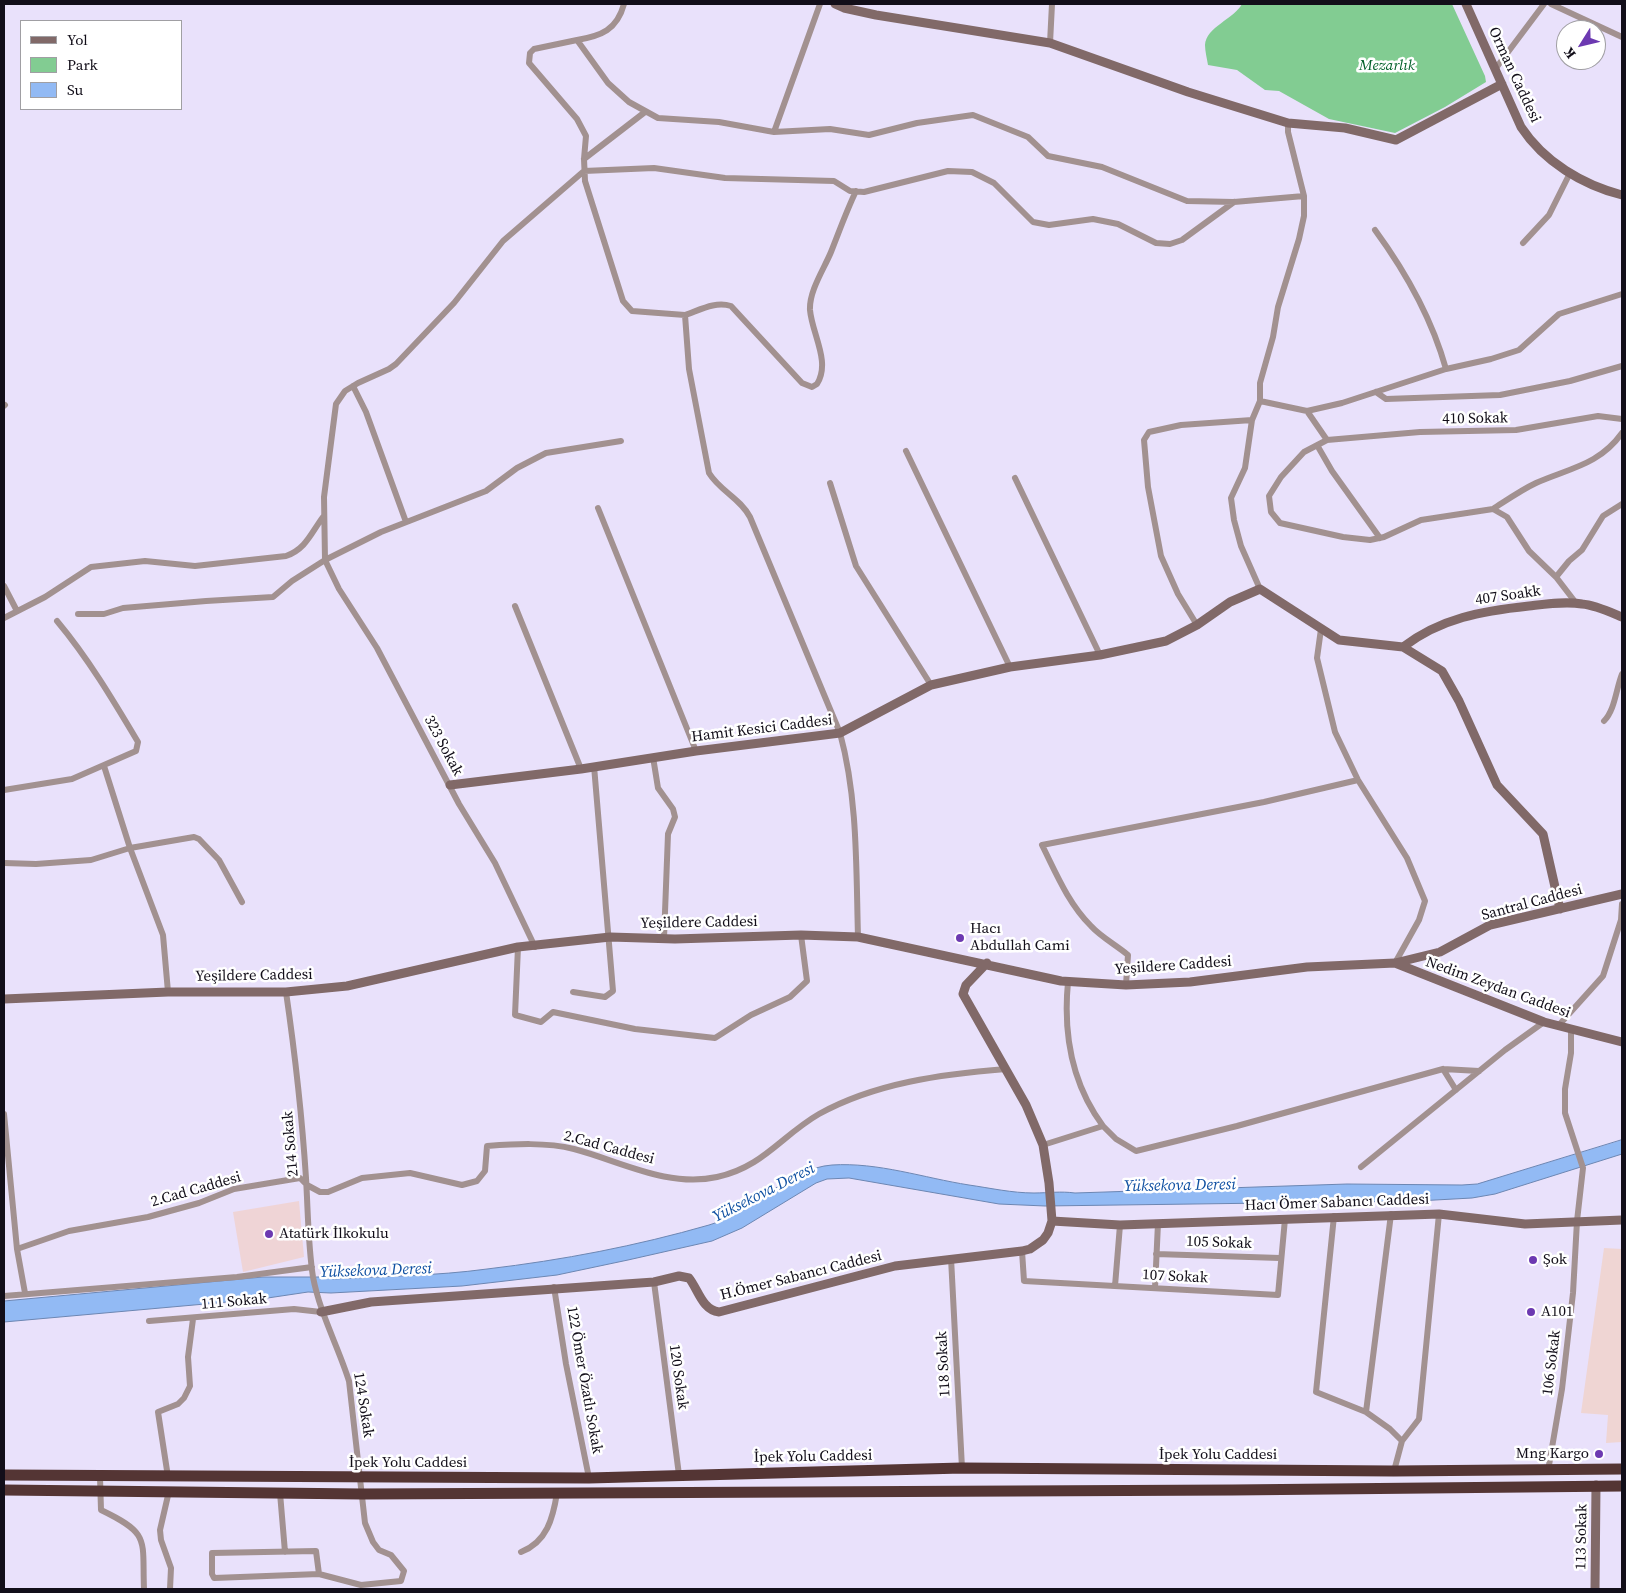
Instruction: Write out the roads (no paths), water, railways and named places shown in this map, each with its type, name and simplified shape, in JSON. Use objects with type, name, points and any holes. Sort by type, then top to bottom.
[{"type":"highway","name":"İpek Yolu Caddesi","points":[[4,1475],[589,1478],[962,1468],[1394,1471],[1622,1469]]},
{"type":"highway","name":"İpek Yolu Caddesi","points":[[4,1490],[362,1494],[1622,1486]]},
{"type":"street","points":[[624,4],[622,13],[613,26],[597,37],[534,49],[528,58],[534,70],[577,120],[586,136],[584,171],[612,270],[625,306],[632,310],[685,315],[715,304],[723,303],[731,306],[802,383],[812,386],[817,384],[822,370],[821,357],[810,310],[810,300],[856,192]]},
{"type":"street","points":[[774,132],[820,4]]},
{"type":"street","points":[[835,4],[844,8],[876,15],[1050,43],[1188,92],[1288,123],[1345,128],[1396,140],[1502,84]]},
{"type":"street","points":[[1050,43],[1052,4]]},
{"type":"street","name":"Orman Caddesi","points":[[1466,4],[1521,127],[1529,139],[1542,152],[1570,173],[1597,188],[1622,195]]},
{"type":"street","points":[[1496,68],[1544,4]]},
{"type":"street","points":[[1551,4],[1622,37]]},
{"type":"street","points":[[577,40],[608,82],[629,102],[658,118],[719,122],[774,132],[830,129],[869,136],[917,122],[973,115],[1028,137],[1048,156],[1102,168],[1187,201],[1234,202],[1304,196]]},
{"type":"street","points":[[584,159],[645,112]]},
{"type":"street","points":[[1288,123],[1288,132],[1304,196],[1300,239],[1278,307],[1274,337],[1260,383],[1260,401],[1252,420],[1245,468],[1231,498],[1241,546],[1260,589],[1321,629],[1339,640],[1403,647],[1442,671],[1459,701],[1496,785],[1542,834],[1560,909]]},
{"type":"street","points":[[325,560],[323,517],[330,434],[336,404],[346,391],[353,386],[396,364],[454,303],[503,241],[584,171],[654,168],[725,178],[834,181],[850,191],[856,192],[864,192],[948,171],[972,172],[994,183],[1033,222],[1049,225],[1092,219],[1118,224],[1156,243],[1170,244],[1182,240],[1234,202]]},
{"type":"street","points":[[1523,243],[1548,215],[1570,173]]},
{"type":"street","points":[[1375,230],[1412,290],[1439,346],[1446,369]]},
{"type":"street","points":[[1260,401],[1307,411],[1376,392],[1446,369],[1491,359],[1519,350],[1559,314],[1620,297]]},
{"type":"street","points":[[685,315],[689,369],[703,450],[709,473],[714,481],[739,501],[750,518],[840,733],[847,759],[855,819],[858,937]]},
{"type":"street","points":[[1376,392],[1386,399],[1500,395],[1570,381],[1622,366]]},
{"type":"street","points":[[353,386],[366,412],[406,522]]},
{"type":"street","points":[[1307,411],[1327,440],[1304,452],[1281,477],[1269,496],[1271,512],[1280,523],[1343,537],[1370,540],[1380,538],[1421,520],[1493,509],[1536,483],[1591,462],[1622,433]]},
{"type":"street","name":"410 Sokak","points":[[1327,440],[1420,432],[1516,430],[1598,416],[1622,419]]},
{"type":"street","points":[[1196,625],[1178,594],[1161,556],[1148,486],[1144,440],[1148,432],[1181,425],[1252,420]]},
{"type":"street","points":[[78,614],[104,614],[124,608],[273,597],[292,580],[325,560],[381,532],[486,491],[517,468],[546,453],[621,440]]},
{"type":"street","points":[[1317,445],[1332,471],[1380,538]]},
{"type":"street","points":[[906,451],[1010,667]]},
{"type":"street","points":[[1015,478],[1100,655]]},
{"type":"street","points":[[830,483],[856,566],[931,685]]},
{"type":"street","points":[[1556,577],[1569,560],[1582,550],[1603,516],[1622,504]]},
{"type":"street","points":[[598,508],[696,751]]},
{"type":"street","points":[[1493,509],[1507,517],[1529,552],[1556,577],[1576,604]]},
{"type":"street","points":[[4,618],[45,597],[91,567],[145,561],[195,566],[286,556],[297,552],[303,547],[323,517]]},
{"type":"street","name":"323 Sokak","points":[[325,560],[339,589],[377,648],[459,804],[495,863],[535,946]]},
{"type":"street","points":[[4,586],[17,611]]},
{"type":"street","name":"Hamit Kesici Caddesi","points":[[450,785],[582,769],[696,751],[840,733],[931,685],[1010,667],[1152,646],[1166,641],[1196,625],[1230,602],[1260,589]]},
{"type":"street","name":"407 Soakk","points":[[1403,647],[1418,636],[1464,616],[1553,603],[1583,604],[1622,616]]},
{"type":"street","points":[[515,606],[582,769]]},
{"type":"street","points":[[4,790],[72,780],[136,751],[138,742],[78,646],[57,621]]},
{"type":"street","points":[[1321,629],[1317,658],[1335,732],[1358,780],[1406,858],[1425,901],[1419,920],[1395,963]]},
{"type":"street","points":[[1604,720],[1612,713],[1614,696],[1622,674]]},
{"type":"street","points":[[653,758],[658,788],[673,809],[675,817],[668,834],[664,938]]},
{"type":"street","points":[[104,766],[130,848],[163,935],[168,992]]},
{"type":"street","points":[[573,992],[605,997],[613,991],[610,937],[594,766]]},
{"type":"street","points":[[1126,986],[1128,955],[1092,928],[1083,918],[1065,892],[1042,845],[1264,802],[1358,780]]},
{"type":"street","points":[[4,863],[36,864],[91,860],[130,848],[194,838],[199,839],[219,860],[242,902]]},
{"type":"street","name":"Santral Caddesi","points":[[1395,963],[1440,952],[1490,926],[1622,894]]},
{"type":"street","points":[[1559,1025],[1603,976],[1621,920],[1622,904]]},
{"type":"street","points":[[518,947],[515,1015],[541,1022],[554,1012],[635,1029],[715,1038],[751,1016],[790,998],[807,981],[801,935]]},
{"type":"street","name":"Yeşildere Caddesi","points":[[4,1000],[168,992],[286,992],[347,986],[518,947],[610,937],[664,938],[801,935],[858,937],[1068,982],[1126,986],[1190,982],[1307,967],[1395,963]]},
{"type":"street","points":[[986,963],[966,985],[963,994],[1026,1105],[1043,1145],[1049,1183],[1051,1216]]},
{"type":"street","name":"Nedim Zeydan Caddesi","points":[[1395,963],[1544,1022],[1622,1042]]},
{"type":"street","points":[[1068,982],[1065,1008],[1077,1083],[1088,1106],[1103,1126],[1116,1139],[1136,1151],[1237,1126],[1444,1069],[1479,1071]]},
{"type":"street","name":"214 Sokak","points":[[286,992],[302,1124],[312,1267],[317,1294]]},
{"type":"street","points":[[1361,1167],[1479,1071],[1544,1022]]},
{"type":"street","name":"106 Sokak","points":[[1548,1471],[1562,1389],[1571,1312],[1577,1221],[1583,1168],[1565,1113],[1565,1089],[1571,1053],[1571,1030]]},
{"type":"street","name":"2.Cad Caddesi","points":[[17,1249],[69,1231],[157,1214],[199,1203],[234,1189],[300,1178],[307,1185],[320,1192],[328,1192],[362,1178],[410,1173],[462,1185],[477,1181],[485,1171],[487,1146],[549,1145],[572,1149],[674,1180],[718,1177],[751,1166],[818,1115],[864,1093],[960,1072],[1006,1069]]},
{"type":"street","points":[[1444,1069],[1456,1090]]},
{"type":"street","points":[[4,1114],[17,1249],[25,1293]]},
{"type":"street","points":[[1043,1145],[1103,1126]]},
{"type":"street","points":[[1366,1412],[1391,1214]]},
{"type":"street","name":"Hacı Ömer Sabancı Caddesi","points":[[1051,1216],[1120,1225],[1391,1214],[1439,1214],[1525,1224],[1622,1220]]},
{"type":"street","points":[[1394,1471],[1402,1441],[1419,1419],[1439,1214]]},
{"type":"street","name":"H.Ömer Sabancı Caddesi","points":[[321,1312],[371,1302],[554,1287],[654,1282],[679,1276],[689,1278],[706,1305],[710,1309],[719,1312],[895,1266],[1022,1251],[1037,1246],[1043,1240],[1048,1233],[1051,1216]]},
{"type":"street","points":[[1334,1216],[1316,1392],[1366,1412],[1390,1429],[1402,1441]]},
{"type":"street","name":"107 Sokak","points":[[1022,1251],[1024,1281],[1278,1295],[1280,1258],[1286,1219]]},
{"type":"street","points":[[1155,1288],[1158,1223]]},
{"type":"street","points":[[1115,1286],[1120,1225]]},
{"type":"street","name":"105 Sokak","points":[[1156,1254],[1280,1258]]},
{"type":"street","name":"118 Sokak","points":[[951,1258],[962,1468]]},
{"type":"street","points":[[4,1296],[237,1278],[312,1267]]},
{"type":"street","name":"120 Sokak","points":[[654,1282],[679,1475]]},
{"type":"street","name":"122 Ömer Özatlı Sokak","points":[[554,1287],[566,1364],[589,1478]]},
{"type":"street","name":"124 Sokak","points":[[317,1294],[321,1312],[343,1362],[349,1381],[365,1523],[373,1542],[380,1550],[391,1555],[404,1571],[401,1581],[388,1584],[361,1585],[319,1574]]},
{"type":"street","name":"111 Sokak","points":[[149,1321],[294,1310],[321,1312]]},
{"type":"street","points":[[168,1477],[158,1412],[178,1404],[184,1398],[190,1386],[188,1357],[193,1318]]},
{"type":"street","points":[[100,1476],[101,1510],[126,1522],[142,1540],[144,1547],[144,1589]]},
{"type":"street","name":"113 Sokak","points":[[1595,1589],[1596,1486]]},
{"type":"street","points":[[169,1492],[160,1530],[161,1540],[171,1568],[170,1589]]},
{"type":"street","points":[[280,1493],[285,1552]]},
{"type":"street","points":[[521,1552],[539,1538],[549,1527],[553,1519],[557,1493]]},
{"type":"street","points":[[316,1551],[319,1574],[214,1578],[212,1574],[212,1553],[316,1551]]},
{"type":"water","points":[[1622,1140],[1622,1154],[1495,1194],[1472,1198],[1417,1201],[1045,1206],[999,1204],[849,1178],[827,1179],[816,1183],[742,1228],[712,1241],[557,1275],[462,1286],[331,1293],[308,1292],[261,1299],[4,1322],[4,1301],[263,1277],[321,1277],[334,1279],[449,1273],[599,1252],[709,1225],[740,1211],[801,1174],[816,1168],[832,1165],[884,1168],[969,1185],[1026,1193],[1347,1184],[1462,1185],[1477,1184]]},
{"type":"place","name":"Hacı Abdullah Cami","points":[[960,938]]},
{"type":"place","name":"Atatürk İlkokulu","points":[[269,1234]]},
{"type":"place","name":"Şok","points":[[1533,1260]]},
{"type":"place","name":"A101","points":[[1531,1312]]},
{"type":"place","name":"Mng Kargo","points":[[1599,1454]]},
{"type":"park label","name":"Mezarlık","points":[[1387,66]]},
{"type":"water label","name":"Yüksekova Deresi","points":[[1180,1186]]},
{"type":"water label","name":"Yüksekova Deresi","points":[[764,1193]]},
{"type":"water label","name":"Yüksekova Deresi","points":[[376,1271]]}]
